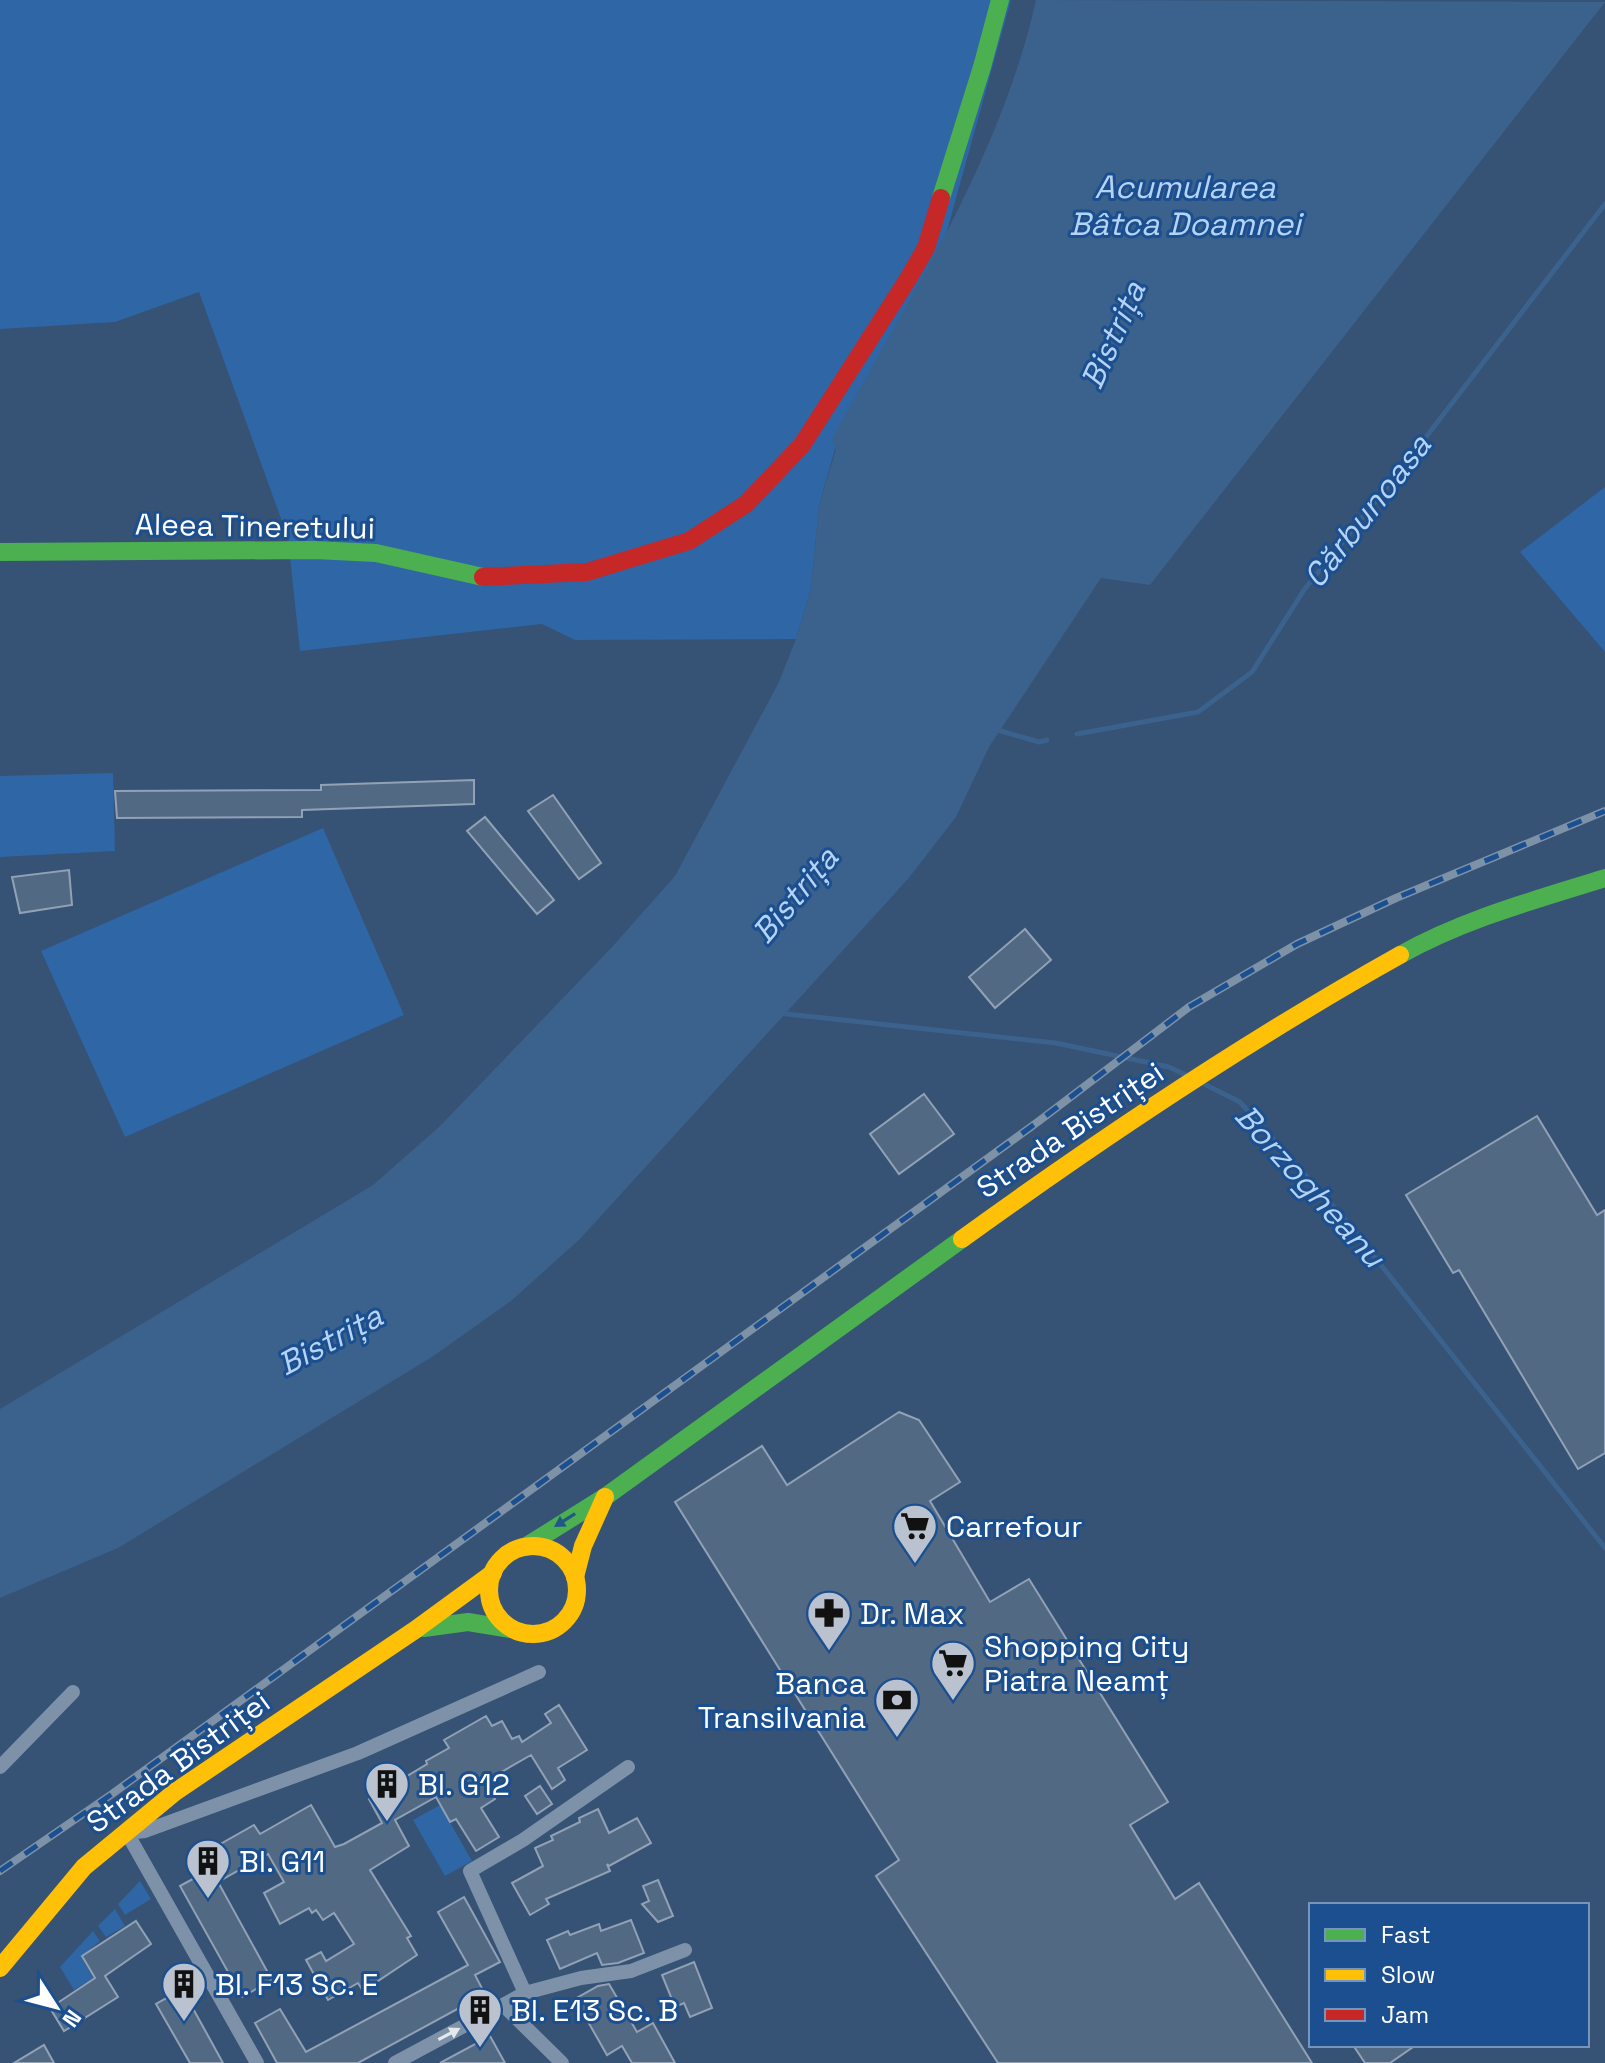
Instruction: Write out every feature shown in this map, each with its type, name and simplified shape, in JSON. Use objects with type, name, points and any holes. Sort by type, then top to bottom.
[{"type":"main road","name":"Aleea Tineretului","points":[[0,552],[315,550],[376,553],[489,578],[587,572],[689,541],[746,504],[802,445],[885,318],[926,248],[1000,0]]},
{"type":"main road","name":"Strada Bistriței","points":[[525,1547],[605,1497],[1015,1200],[1159,1102],[1339,987],[1424,941],[1489,914],[1605,878]]},
{"type":"main road","points":[[575,1577],[561,1556],[550,1550],[525,1547],[512,1552],[500,1560],[489,1585],[493,1610],[511,1629],[523,1633],[537,1634],[563,1622],[576,1599],[578,1559],[605,1497]]},
{"type":"main road","name":"Strada Bistriței","points":[[0,1968],[84,1867],[175,1792],[415,1630],[493,1573]]},
{"type":"main road","name":"Strada Bistriței","points":[[415,1630],[468,1622],[486,1622],[511,1629]]},
{"type":"street","points":[[257,2063],[127,1833],[145,1831],[358,1753],[539,1672]]},
{"type":"street","points":[[0,1767],[73,1692]]},
{"type":"street","points":[[525,1993],[470,1871],[523,1840],[628,1767]]},
{"type":"street","points":[[395,2063],[525,1993],[581,1978],[631,1971],[685,1950]]},
{"type":"street","points":[[504,2006],[562,2063]]},
{"type":"shaded area","points":[[0,0],[1011,0],[942,249],[835,449],[819,506],[811,589],[796,639],[575,640],[542,624],[300,651],[288,538],[199,292],[115,322],[0,329]]},
{"type":"shaded area","points":[[1605,487],[1605,652],[1520,552]]},
{"type":"shaded area","points":[[113,773],[115,851],[0,857],[0,776]]},
{"type":"shaded area","points":[[323,828],[404,1015],[125,1137],[41,951]]},
{"type":"shaded area","points":[[440,1805],[472,1861],[445,1876],[413,1820]]},
{"type":"shaded area","points":[[140,1881],[151,1899],[125,1915],[118,1904]]},
{"type":"shaded area","points":[[115,1909],[125,1926],[106,1937],[98,1926]]},
{"type":"shaded area","points":[[93,1931],[100,1941],[81,1957],[93,1978],[74,1990],[60,1967]]},
{"type":"water","points":[[1036,0],[1605,2],[1150,585],[1101,578],[989,747],[956,817],[908,879],[580,1239],[511,1301],[432,1357],[118,1548],[0,1598],[0,1409],[373,1185],[439,1127],[612,947],[675,876],[778,684],[811,589],[819,506],[836,449],[832,439],[921,280],[976,172],[1020,59]]},
{"type":"building","points":[[474,780],[474,804],[302,810],[302,817],[117,818],[115,791],[321,790],[321,785]]},
{"type":"building","points":[[553,795],[601,863],[579,879],[528,811]]},
{"type":"building","points":[[485,817],[554,900],[537,914],[467,831]]},
{"type":"building","points":[[69,870],[72,905],[20,913],[12,877]]},
{"type":"building","points":[[1025,929],[1051,960],[995,1008],[969,977]]},
{"type":"building","points":[[924,1094],[954,1134],[899,1174],[870,1134]]},
{"type":"building","points":[[1537,1116],[1597,1215],[1605,1210],[1605,1453],[1578,1469],[1459,1270],[1453,1273],[1406,1195]]},
{"type":"building","name":"Shopping City Piatra Neamț","points":[[899,1412],[919,1420],[960,1482],[930,1501],[990,1602],[1029,1579],[1168,1802],[1130,1825],[1175,1899],[1199,1883],[1312,2063],[998,2063],[876,1876],[899,1860],[675,1502],[762,1446],[787,1485]]},
{"type":"building","points":[[559,1705],[587,1750],[558,1768],[565,1780],[552,1789],[531,1755],[484,1782],[495,1799],[481,1808],[499,1837],[476,1851],[456,1819],[450,1822],[436,1797],[395,1820],[409,1846],[370,1870],[411,1936],[407,1938],[417,1955],[363,1991],[358,1983],[328,2000],[306,1960],[321,1952],[326,1961],[354,1944],[334,1913],[323,1920],[316,1910],[312,1913],[309,1908],[280,1924],[264,1893],[284,1882],[268,1854],[218,1882],[272,1980],[242,1997],[180,1886],[202,1874],[194,1859],[254,1825],[260,1834],[311,1805],[335,1847],[344,1844],[382,1823],[369,1799],[449,1748],[444,1740],[486,1716],[492,1726],[502,1721],[512,1739],[519,1736],[522,1742],[551,1723],[545,1714]]},
{"type":"building","points":[[540,1786],[552,1804],[537,1814],[525,1796]]},
{"type":"building","points":[[598,1809],[609,1833],[637,1818],[651,1843],[609,1866],[607,1864],[610,1871],[546,1899],[549,1904],[530,1915],[512,1883],[543,1866],[535,1848],[553,1840],[551,1836]]},
{"type":"building","points":[[658,1880],[673,1916],[658,1922],[642,1904],[649,1901],[643,1886]]},
{"type":"building","points":[[464,1897],[500,1962],[475,1975],[485,1994],[358,2063],[277,2063],[255,2023],[280,2009],[306,2052],[468,1965],[438,1912]]},
{"type":"building","points":[[631,1920],[644,1953],[618,1963],[602,1965],[597,1953],[560,1969],[547,1940],[568,1931],[570,1935],[599,1924],[601,1931]]},
{"type":"building","points":[[136,1921],[151,1944],[105,1976],[118,1997],[64,2031],[50,2008],[95,1978],[82,1956]]},
{"type":"building","points":[[694,1962],[712,2008],[690,2017],[684,2003],[675,2007],[662,1975]]},
{"type":"building","points":[[609,1984],[637,2032],[653,2023],[675,2063],[632,2063],[622,2046],[607,2055],[575,1999],[598,1986]]},
{"type":"building","name":"Bl. F13 Sc. E","points":[[181,1990],[223,2063],[190,2063],[156,2004]]},
{"type":"building","name":"Bl. E13 Sc. B","points":[[490,2036],[505,2063],[440,2063]]},
{"type":"building","points":[[44,2045],[54,2063],[14,2063]]},
{"type":"building","points":[[1354,2047],[1413,2047],[1390,2063],[1365,2063]]},
{"type":"waterway","name":"Cărbunoasa","points":[[1077,734],[1198,712],[1252,672],[1304,590],[1605,204]]},
{"type":"waterway","points":[[994,729],[1039,742],[1047,740]]},
{"type":"waterway","name":"Borzogheanu","points":[[778,1013],[1056,1043],[1169,1067],[1186,1075]]},
{"type":"waterway","name":"Borzogheanu","points":[[1202,1083],[1240,1102],[1347,1222],[1605,1548]]},
{"type":"railway","points":[[0,1871],[112,1794],[1039,1121],[1189,1007],[1297,944],[1396,898],[1605,811]]},
{"type":"traffic: fast","points":[[941,198],[1000,0]]},
{"type":"traffic: fast","points":[[0,552],[315,550],[376,553],[483,577]]},
{"type":"traffic: fast","points":[[1400,955],[1475,921],[1605,878]]},
{"type":"traffic: fast","points":[[525,1547],[605,1497],[962,1239]]},
{"type":"traffic: fast","points":[[424,1628],[468,1622],[511,1629]]},
{"type":"traffic: slow","points":[[962,1239],[1177,1091],[1287,1021],[1400,955]]},
{"type":"traffic: slow","points":[[575,1577],[583,1546],[605,1497]]},
{"type":"traffic: slow","points":[[533,1546],[550,1550],[564,1559],[573,1573],[577,1590],[573,1607],[564,1621],[550,1630],[533,1634],[516,1630],[502,1621],[493,1607],[489,1590],[493,1573],[502,1559],[516,1550],[533,1546]]},
{"type":"traffic: slow","points":[[0,1968],[84,1867],[175,1792],[415,1630],[493,1573]]},
{"type":"traffic: jam","points":[[483,577],[587,572],[689,541],[746,504],[802,445],[908,279],[926,248],[941,198]]},
{"type":"place","name":"Carrefour","points":[[915,1565]]},
{"type":"place","name":"Dr. Max","points":[[829,1652]]},
{"type":"place","name":"Shopping City Piatra Neamț","points":[[953,1702]]},
{"type":"place","name":"Banca Transilvania","points":[[897,1739]]},
{"type":"place","name":"Bl. G12","points":[[387,1823]]},
{"type":"place","name":"Bl. G11","points":[[208,1900]]},
{"type":"place","name":"Bl. F13 Sc. E","points":[[184,2023]]},
{"type":"place","name":"Bl. E13 Sc. B","points":[[480,2049]]},
{"type":"water label","name":"Acumularea Bâtca Doamnei","points":[[1185,206]]},
{"type":"water label","name":"Bistrița","points":[[1113,335]]},
{"type":"water label","name":"Bistrița","points":[[795,895]]},
{"type":"water label","name":"Bistrița","points":[[330,1340]]}]
